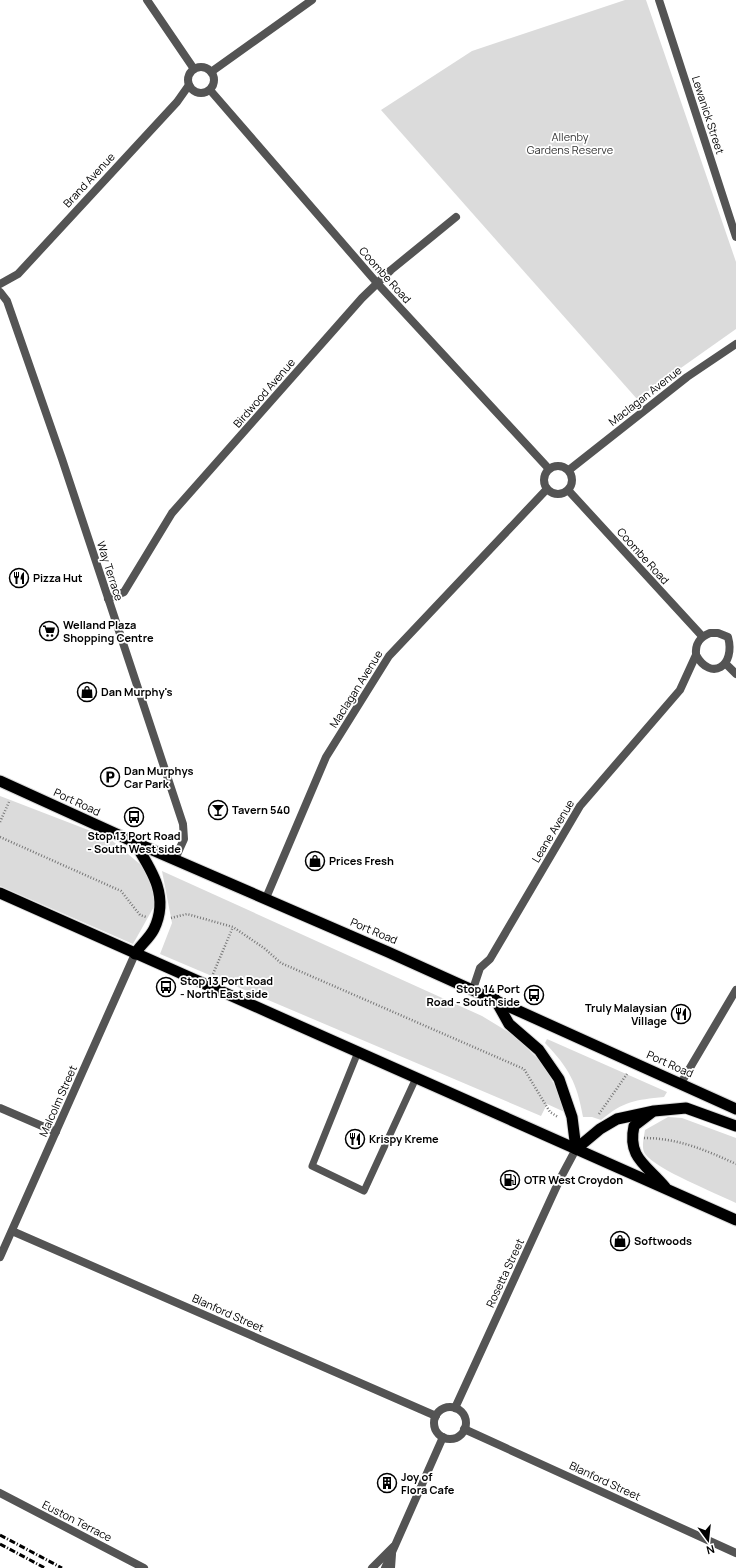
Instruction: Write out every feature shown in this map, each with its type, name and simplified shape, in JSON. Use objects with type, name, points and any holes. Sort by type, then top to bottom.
[{"type":"highway","name":"Port Road","points":[[0,781],[134,842],[266,898],[495,999],[736,1109]]},
{"type":"highway","points":[[134,842],[154,874],[160,904],[154,928],[135,954]]},
{"type":"highway","points":[[0,893],[736,1220]]},
{"type":"highway","points":[[495,999],[509,1024],[539,1050],[558,1079],[572,1117],[576,1149]]},
{"type":"highway","points":[[576,1149],[600,1129],[617,1119],[654,1111],[686,1108],[736,1126]]},
{"type":"highway","points":[[654,1111],[634,1126],[631,1139],[638,1159],[654,1174],[666,1189]]},
{"type":"street","points":[[147,0],[194,69]]},
{"type":"street","points":[[212,72],[312,0]]},
{"type":"street","name":"Lewanick Street","points":[[659,0],[736,237]]},
{"type":"street","points":[[203,67],[212,72],[214,80],[210,90],[199,93],[194,91],[189,85],[189,76],[194,69],[203,67]]},
{"type":"street","name":"Brand Avenue","points":[[0,284],[18,274],[177,102],[189,85]]},
{"type":"street","name":"Coombe Road","points":[[210,90],[377,283],[550,469]]},
{"type":"street","name":"Birdwood Avenue","points":[[108,599],[124,592],[172,513],[362,298],[391,270],[456,217]]},
{"type":"street","name":"Way Terrace","points":[[0,292],[7,301],[183,824],[184,839],[175,859]]},
{"type":"street","name":"Maclagan Avenue","points":[[569,470],[687,377],[736,344]]},
{"type":"street","points":[[558,465],[569,470],[573,479],[568,490],[561,494],[556,494],[547,489],[544,480],[545,474],[550,469],[558,465]]},
{"type":"street","name":"Maclagan Avenue","points":[[266,898],[326,757],[389,656],[547,489]]},
{"type":"street","name":"Coombe Road","points":[[568,490],[702,636]]},
{"type":"street","points":[[728,637],[736,632]]},
{"type":"street","points":[[710,633],[718,633],[728,637],[732,652],[726,664],[720,668],[709,668],[700,662],[696,655],[698,641],[702,636],[710,633]]},
{"type":"street","name":"Leane Avenue","points":[[473,990],[480,968],[490,959],[580,806],[680,690],[696,655]]},
{"type":"street","points":[[726,664],[736,674]]},
{"type":"street","name":"Malcolm Street","points":[[0,1257],[135,954]]},
{"type":"street","points":[[681,1083],[736,990]]},
{"type":"street","points":[[0,1108],[56,1132]]},
{"type":"street","name":"Rosetta Street","points":[[455,1408],[560,1179],[576,1149]]},
{"type":"street","name":"Blanford Street","points":[[12,1231],[436,1416]]},
{"type":"street","points":[[455,1408],[462,1413],[465,1418],[464,1429],[456,1437],[451,1439],[443,1437],[435,1427],[436,1416],[443,1409],[455,1408]]},
{"type":"street","name":"Blanford Street","points":[[464,1429],[736,1553]]},
{"type":"street","points":[[385,1568],[443,1437]]},
{"type":"street","name":"Euston Terrace","points":[[0,1493],[144,1568]]},
{"type":"street","points":[[372,1568],[393,1547]]},
{"type":"street","points":[[390,1568],[393,1547]]},
{"type":"lane","points":[[358,1052],[312,1166],[364,1191],[416,1078]]},
{"type":"path","points":[[0,822],[9,802]]},
{"type":"path","points":[[0,837],[121,891],[140,916],[151,918]]},
{"type":"path","points":[[165,921],[176,916],[187,914],[233,927],[264,948],[281,963],[524,1069],[550,1112],[563,1120]]},
{"type":"path","points":[[213,974],[233,927]]},
{"type":"path","points":[[598,1116],[627,1074]]},
{"type":"path","points":[[639,1138],[659,1138],[699,1147],[736,1164]]},
{"type":"green space","name":"Allenby Gardens Reserve","points":[[625,0],[646,0],[736,262],[736,329],[637,399],[381,110],[472,51]]},
{"type":"green space","points":[[0,796],[109,838],[148,871],[156,903],[133,944],[0,886]]},
{"type":"green space","points":[[162,871],[482,1016],[515,1036],[544,1065],[569,1114],[547,1104],[541,1116],[160,954],[172,923]]},
{"type":"green space","points":[[547,1039],[667,1092],[664,1097],[630,1102],[616,1109],[601,1120],[592,1117],[583,1117],[575,1085],[566,1068],[545,1043]]},
{"type":"green space","points":[[668,1117],[682,1118],[736,1138],[736,1203],[661,1167],[645,1154],[643,1146],[645,1130]]},
{"type":"railway","points":[[0,1535],[62,1568]]},
{"type":"railway","points":[[0,1544],[45,1568]]},
{"type":"place","name":"Pizza Hut","points":[[19,578]]},
{"type":"place","name":"Welland Plaza Shopping Centre","points":[[49,631]]},
{"type":"place","name":"Dan Murphy's","points":[[87,692]]},
{"type":"place","name":"Dan Murphys Car Park","points":[[110,777]]},
{"type":"place","name":"Tavern 540","points":[[218,810]]},
{"type":"place","name":"Stop 13 Port Road - South West side","points":[[134,817]]},
{"type":"place","name":"Prices Fresh","points":[[315,861]]},
{"type":"place","name":"Stop 13 Port Road - North East side","points":[[166,987]]},
{"type":"place","name":"Stop 14 Port Road - South side","points":[[534,995]]},
{"type":"place","name":"Truly Malaysian Village","points":[[681,1014]]},
{"type":"place","name":"Krispy Kreme","points":[[355,1139]]},
{"type":"place","name":"OTR West Croydon","points":[[510,1180]]},
{"type":"place","name":"Softwoods","points":[[620,1241]]},
{"type":"place","name":"Joy of Flora Cafe","points":[[387,1483]]}]
